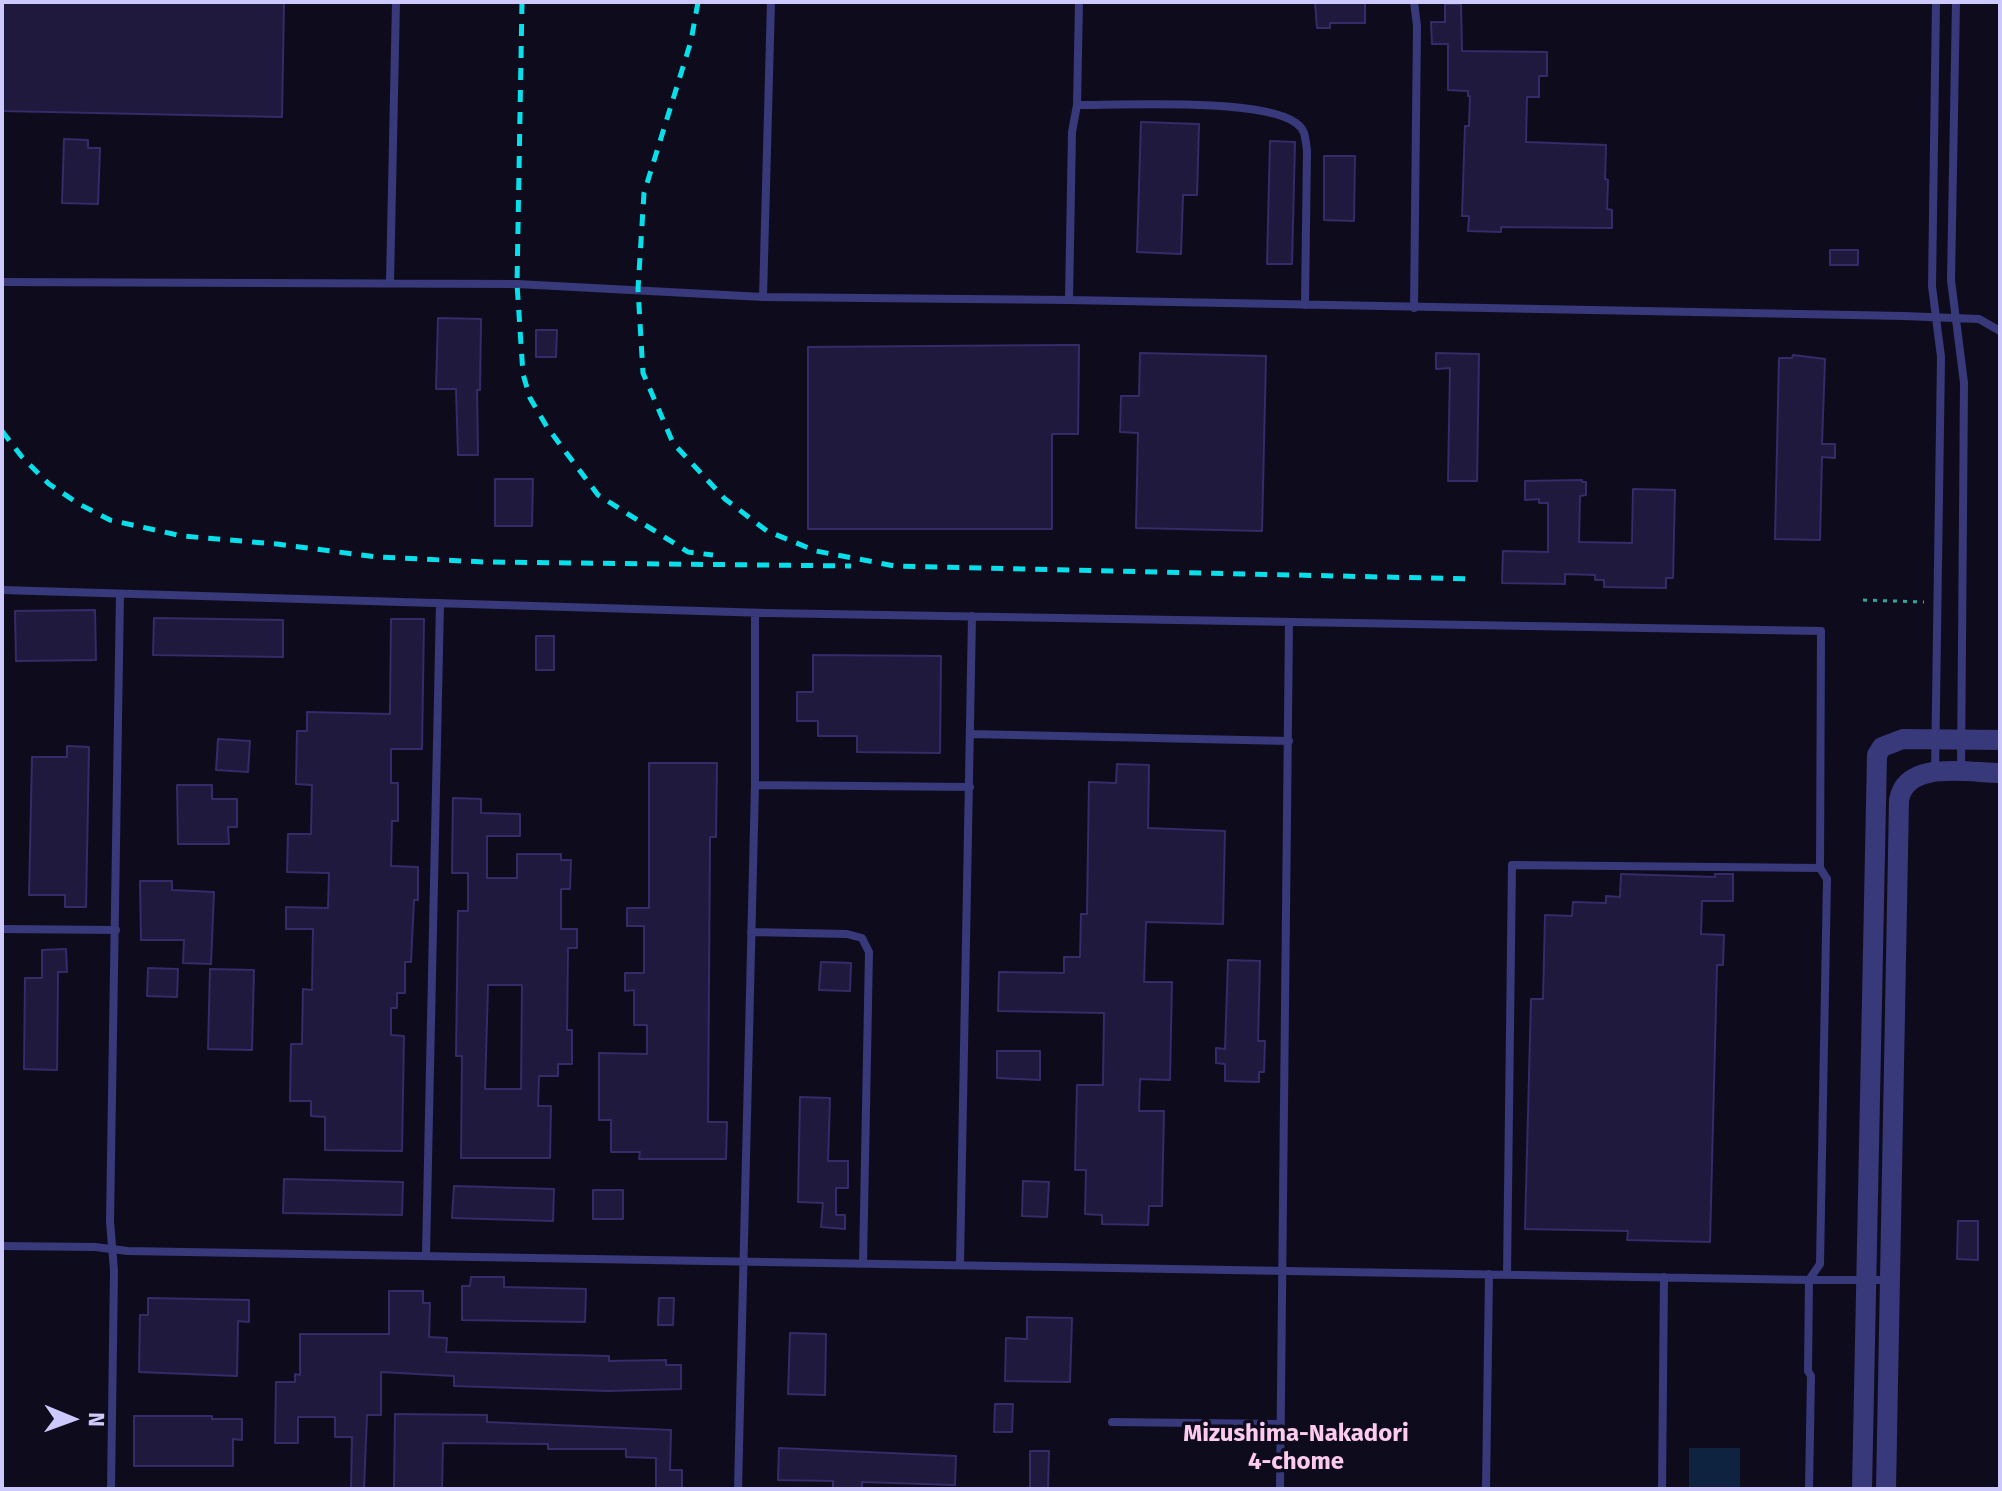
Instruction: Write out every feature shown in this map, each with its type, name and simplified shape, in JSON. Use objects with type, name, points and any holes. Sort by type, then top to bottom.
[{"type":"street","points":[[1862,1489],[1877,755],[1891,741],[1935,738],[2000,740]]},
{"type":"street","points":[[1886,1489],[1900,791],[1907,782],[1925,773],[2000,773]]},
{"type":"lane","points":[[390,282],[396,2]]},
{"type":"lane","points":[[763,297],[771,2]]},
{"type":"lane","points":[[1069,300],[1072,132],[1077,105],[1079,2]]},
{"type":"lane","points":[[1414,2],[1417,41],[1414,308]]},
{"type":"lane","points":[[1935,772],[1941,357],[1932,286],[1936,2]]},
{"type":"lane","points":[[1956,2],[1951,280],[1964,383],[1961,772]]},
{"type":"lane","points":[[1077,105],[1242,107],[1294,120],[1304,130],[1307,150],[1305,305]]},
{"type":"lane","points":[[2,282],[390,282],[532,285],[763,297],[1936,317],[1979,319],[2000,331]]},
{"type":"lane","points":[[2,590],[755,613],[1821,631],[1820,868],[1827,879],[1820,1264],[1809,1280],[1809,1489]]},
{"type":"lane","points":[[111,1489],[110,1206],[120,594]]},
{"type":"lane","points":[[426,1254],[440,603]]},
{"type":"lane","points":[[738,1489],[755,785],[755,613]]},
{"type":"lane","points":[[960,1264],[972,616]]},
{"type":"lane","points":[[1280,1489],[1289,622]]},
{"type":"lane","points":[[970,734],[1289,741]]},
{"type":"lane","points":[[755,785],[970,787]]},
{"type":"lane","points":[[1507,1274],[1512,865],[1820,868]]},
{"type":"lane","points":[[2,929],[116,930]]},
{"type":"lane","points":[[751,932],[847,934],[862,938],[869,952],[863,1263]]},
{"type":"lane","points":[[2,1246],[1890,1280]]},
{"type":"lane","points":[[1486,1489],[1489,1274]]},
{"type":"lane","points":[[1662,1489],[1664,1277]]},
{"type":"lane","points":[[1112,1422],[1280,1424]]},
{"type":"path","points":[[1863,600],[1938,602]]},
{"type":"water","points":[[1689,1448],[1740,1448],[1740,1489],[1689,1489]]},
{"type":"building","points":[[2,2],[284,2],[282,117],[2,111]]},
{"type":"building","points":[[1315,2],[1365,2],[1365,23],[1330,23],[1330,28],[1317,28]]},
{"type":"building","points":[[1445,4],[1461,4],[1462,51],[1547,52],[1547,76],[1539,76],[1539,97],[1527,97],[1526,142],[1606,145],[1607,209],[1612,210],[1612,228],[1501,227],[1501,232],[1468,231],[1469,216],[1462,216],[1465,126],[1469,126],[1470,96],[1468,91],[1448,90],[1448,44],[1432,44],[1431,22],[1445,22]]},
{"type":"building","points":[[1141,122],[1199,124],[1197,195],[1183,195],[1181,254],[1137,252]]},
{"type":"building","points":[[64,139],[88,140],[88,148],[100,148],[98,204],[62,203]]},
{"type":"building","points":[[1270,141],[1295,142],[1292,264],[1267,264]]},
{"type":"building","points":[[1324,156],[1355,156],[1354,221],[1324,220]]},
{"type":"building","points":[[1830,250],[1858,250],[1858,265],[1830,265]]},
{"type":"building","points":[[438,318],[481,319],[480,390],[477,390],[478,455],[458,455],[456,389],[436,389]]},
{"type":"building","points":[[536,330],[557,330],[556,357],[536,357]]},
{"type":"building","points":[[1079,345],[1078,434],[1052,434],[1052,529],[808,529],[808,347]]},
{"type":"building","points":[[1140,353],[1266,356],[1262,531],[1136,528],[1138,433],[1120,432],[1121,396],[1139,396]]},
{"type":"building","points":[[1436,353],[1479,354],[1477,481],[1448,481],[1450,368],[1436,369]]},
{"type":"building","points":[[1793,355],[1825,359],[1822,444],[1835,444],[1835,458],[1822,457],[1820,540],[1775,539],[1779,358],[1792,358]]},
{"type":"building","points":[[495,479],[533,479],[532,526],[495,526]]},
{"type":"building","points":[[1525,481],[1586,482],[1586,495],[1580,496],[1579,542],[1632,543],[1633,489],[1675,490],[1673,578],[1666,578],[1666,588],[1604,587],[1604,580],[1595,580],[1595,575],[1565,574],[1565,584],[1502,583],[1503,551],[1548,552],[1548,503],[1539,503],[1539,499],[1525,500]]},
{"type":"building","points":[[95,610],[96,660],[16,661],[15,611]]},
{"type":"building","points":[[154,618],[283,620],[283,657],[153,655]]},
{"type":"building","points":[[391,619],[424,619],[422,749],[391,749],[391,783],[398,783],[398,821],[392,821],[391,866],[418,867],[418,900],[414,900],[411,962],[405,962],[405,993],[397,993],[397,1008],[391,1008],[391,1035],[404,1036],[402,1151],[325,1150],[325,1117],[311,1116],[311,1101],[290,1101],[291,1044],[302,1044],[303,989],[312,990],[313,929],[286,929],[286,907],[328,908],[329,873],[287,872],[288,834],[311,834],[312,785],[296,784],[297,731],[307,731],[307,712],[390,714]]},
{"type":"building","points":[[536,636],[554,636],[554,670],[536,670]]},
{"type":"building","points":[[813,655],[941,656],[940,753],[857,752],[857,736],[818,736],[818,721],[797,721],[797,692],[813,692]]},
{"type":"building","points":[[218,739],[250,741],[248,772],[216,770]]},
{"type":"building","points":[[67,746],[89,747],[86,907],[65,907],[65,895],[29,895],[32,757],[67,757]]},
{"type":"building","points":[[649,763],[717,763],[716,837],[710,837],[708,1122],[727,1122],[726,1159],[639,1159],[640,1152],[611,1152],[611,1120],[599,1120],[599,1053],[647,1054],[647,1025],[634,1025],[634,990],[625,991],[625,973],[644,973],[644,926],[627,926],[627,908],[649,908]]},
{"type":"building","points":[[1117,764],[1149,765],[1148,828],[1225,831],[1223,924],[1146,922],[1144,982],[1172,982],[1170,1080],[1140,1079],[1139,1111],[1164,1111],[1162,1206],[1149,1206],[1148,1225],[1102,1224],[1102,1215],[1085,1214],[1086,1170],[1075,1170],[1077,1085],[1103,1085],[1104,1013],[998,1011],[999,972],[1064,973],[1064,957],[1080,957],[1081,914],[1087,914],[1089,782],[1116,783]]},
{"type":"building","points":[[177,785],[212,785],[212,799],[237,799],[237,827],[228,827],[229,844],[178,844]]},
{"type":"building","points":[[453,798],[481,799],[481,813],[520,814],[520,836],[487,836],[487,878],[517,878],[517,854],[561,854],[561,860],[571,860],[570,889],[561,889],[561,929],[577,929],[577,948],[568,948],[567,1030],[572,1030],[572,1064],[558,1064],[558,1076],[539,1076],[538,1106],[551,1106],[550,1158],[461,1158],[462,1056],[456,1056],[458,911],[468,911],[468,873],[452,873]],"holes":[[[488,985],[522,985],[521,1089],[485,1089]]]},
{"type":"building","points":[[1621,874],[1715,877],[1715,874],[1733,874],[1733,901],[1702,901],[1701,934],[1724,935],[1723,965],[1717,965],[1710,1242],[1627,1240],[1628,1231],[1525,1229],[1531,999],[1543,999],[1545,915],[1572,916],[1573,902],[1606,903],[1606,896],[1620,897]]},
{"type":"building","points":[[140,881],[172,881],[172,890],[214,892],[211,964],[183,963],[184,940],[141,940]]},
{"type":"building","points":[[66,949],[67,972],[58,972],[57,1070],[24,1069],[25,978],[42,978],[42,950]]},
{"type":"building","points":[[1228,960],[1260,961],[1258,1041],[1265,1041],[1264,1072],[1259,1072],[1259,1082],[1225,1081],[1225,1064],[1216,1063],[1216,1048],[1225,1049]]},
{"type":"building","points":[[821,962],[851,963],[850,991],[819,990]]},
{"type":"building","points":[[148,968],[178,969],[177,997],[147,996]]},
{"type":"building","points":[[210,969],[254,970],[252,1050],[208,1049]]},
{"type":"building","points":[[997,1051],[1040,1051],[1040,1080],[997,1078]]},
{"type":"building","points":[[800,1097],[830,1098],[828,1161],[848,1161],[848,1188],[836,1188],[836,1215],[845,1215],[845,1229],[821,1227],[823,1203],[798,1202]]},
{"type":"building","points":[[284,1179],[403,1182],[402,1215],[283,1213]]},
{"type":"building","points":[[1023,1181],[1049,1182],[1047,1217],[1022,1216]]},
{"type":"building","points":[[454,1186],[554,1189],[553,1221],[452,1218]]},
{"type":"building","points":[[593,1190],[623,1190],[623,1219],[593,1219]]},
{"type":"building","points":[[1958,1221],[1978,1221],[1978,1260],[1957,1259]]},
{"type":"building","points":[[471,1277],[504,1277],[504,1287],[586,1289],[585,1322],[462,1320],[462,1286],[470,1286]]},
{"type":"building","points":[[389,1291],[423,1291],[423,1303],[430,1303],[429,1337],[447,1338],[446,1352],[609,1356],[609,1361],[666,1360],[666,1365],[681,1365],[681,1389],[608,1391],[454,1386],[454,1376],[381,1372],[381,1415],[367,1415],[364,1489],[351,1489],[352,1437],[335,1437],[335,1417],[298,1417],[298,1443],[275,1443],[276,1382],[295,1382],[295,1374],[300,1375],[300,1334],[389,1334]]},
{"type":"building","points":[[148,1298],[249,1300],[249,1322],[238,1321],[237,1376],[139,1372],[140,1315],[148,1315]]},
{"type":"building","points":[[659,1298],[674,1298],[673,1325],[658,1325]]},
{"type":"building","points":[[1027,1317],[1072,1318],[1070,1382],[1005,1381],[1006,1338],[1027,1339]]},
{"type":"building","points":[[790,1333],[826,1334],[825,1395],[788,1394]]},
{"type":"building","points":[[995,1404],[1013,1404],[1012,1432],[994,1432]]},
{"type":"building","points":[[395,1414],[487,1415],[487,1422],[671,1430],[670,1470],[682,1470],[682,1489],[656,1489],[656,1458],[626,1457],[626,1449],[548,1449],[548,1444],[443,1443],[442,1489],[394,1489]]},
{"type":"building","points":[[134,1416],[242,1419],[242,1440],[233,1439],[233,1466],[134,1466]]},
{"type":"building","points":[[779,1448],[956,1456],[955,1485],[862,1482],[862,1489],[833,1488],[833,1481],[778,1480]]},
{"type":"building","points":[[1030,1451],[1049,1451],[1048,1489],[1030,1489]]},
{"type":"railway","points":[[522,2],[517,284],[523,374],[530,398],[547,427],[598,495],[688,552],[713,555]]},
{"type":"railway","points":[[698,2],[691,41],[644,193],[638,289],[643,373],[673,443],[725,499],[767,531],[816,551],[895,566],[1471,579]]},
{"type":"railway","points":[[2,431],[49,484],[79,504],[110,520],[182,536],[377,557],[485,562],[851,566]]},
{"type":"district","name":"Mizushima-Nakadori 4-chome","points":[[1296,1448]]}]
